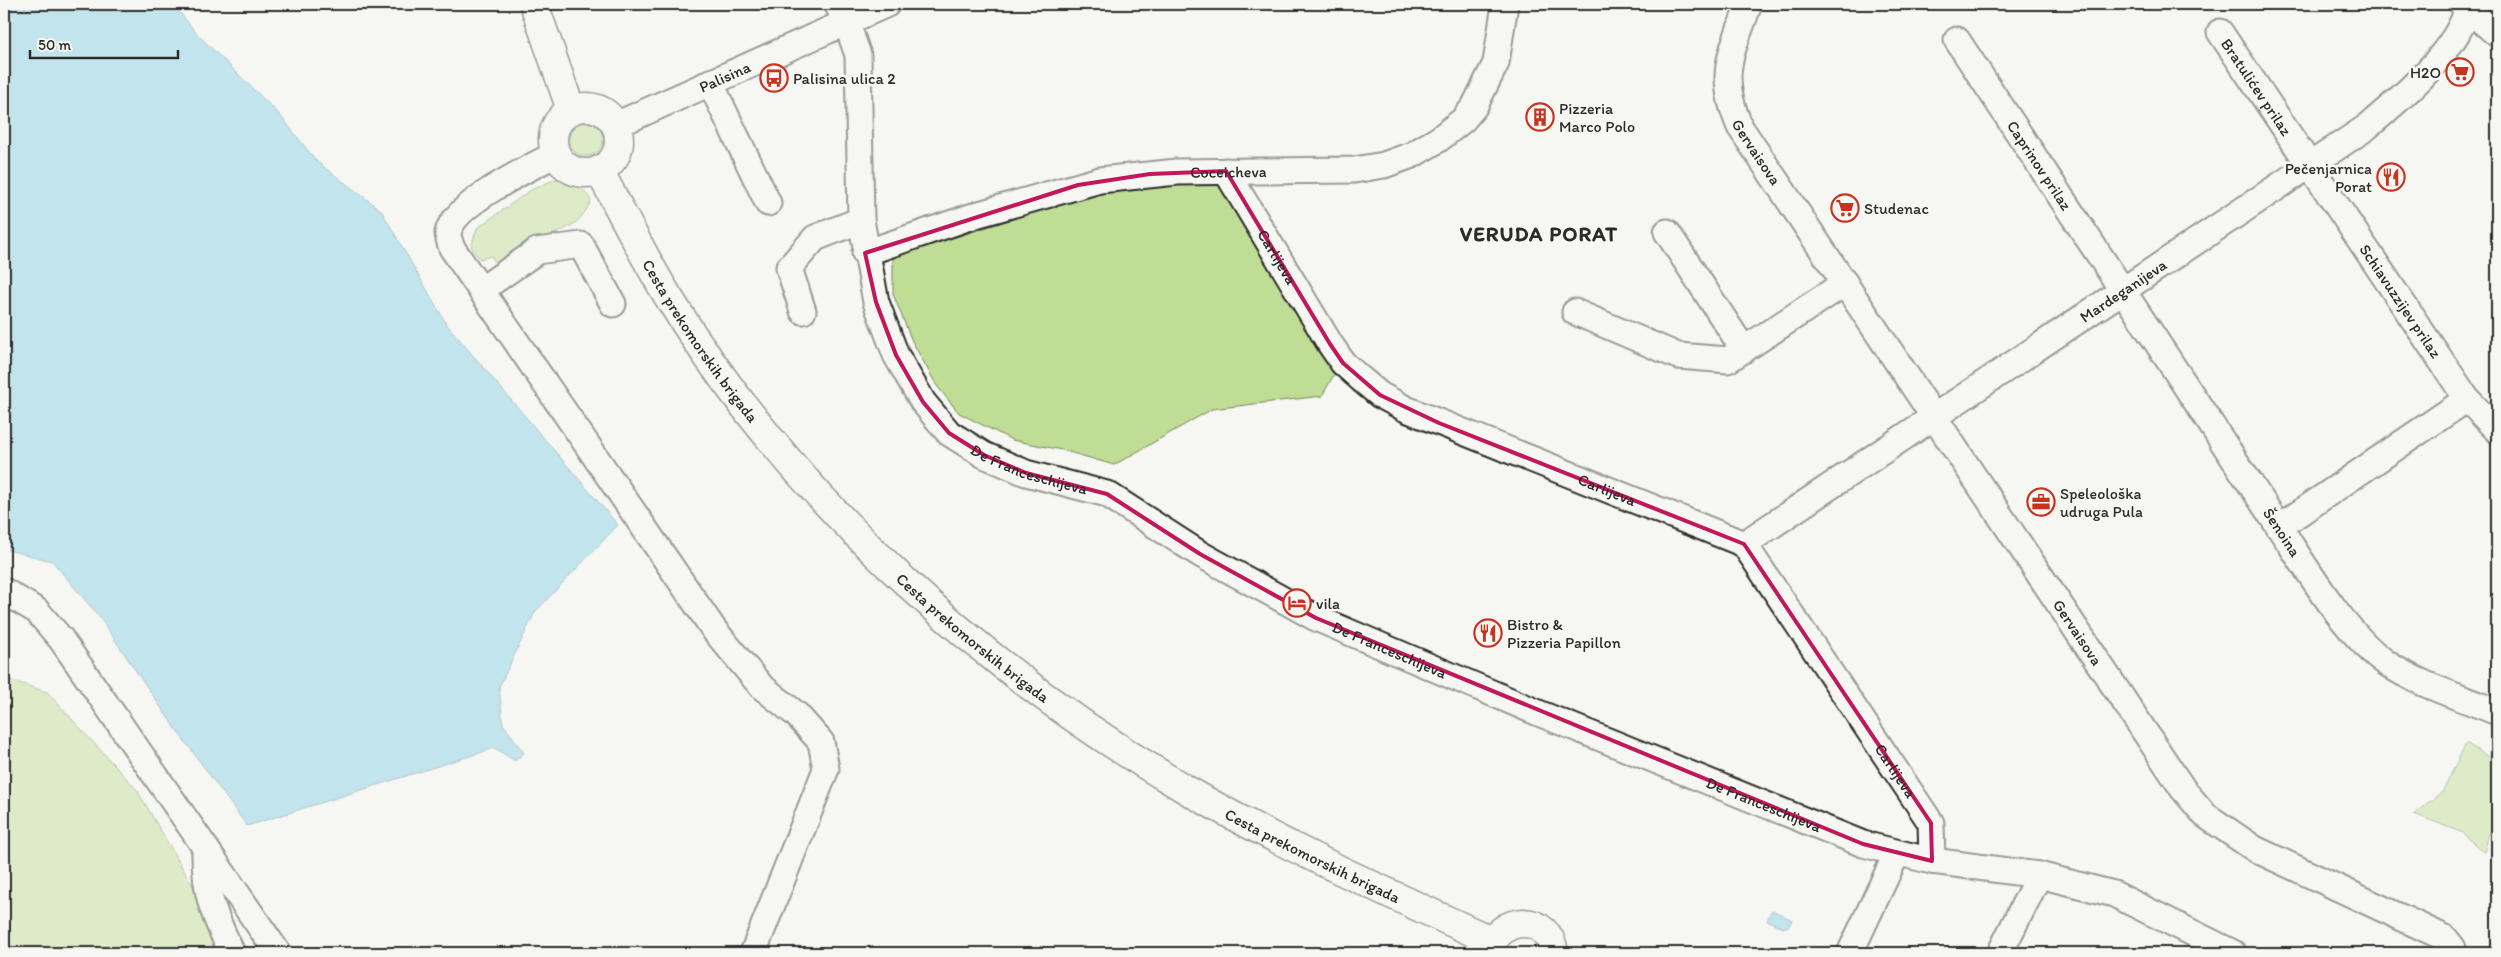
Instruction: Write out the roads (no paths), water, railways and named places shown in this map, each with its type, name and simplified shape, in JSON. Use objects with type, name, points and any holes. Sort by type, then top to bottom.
[{"type":"main road","points":[[534,4],[571,110]]},
{"type":"main road","points":[[584,106],[597,108],[608,115],[616,125],[619,137],[618,148],[609,164],[599,170],[587,173],[574,171],[564,164],[556,154],[553,141],[555,128],[561,117],[571,110],[584,106]]},
{"type":"main road","name":"Cesta prekomorskih brigada","points":[[599,170],[670,299],[718,371],[814,488],[900,577],[959,630],[1078,720],[1187,790],[1265,833],[1490,947]]},
{"type":"main road","points":[[1490,947],[1505,928],[1523,923],[1536,926],[1546,934],[1553,946],[1554,953]]},
{"type":"street","name":"Palisina","points":[[616,125],[710,82],[842,12],[886,4]]},
{"type":"street","name":"Coceicheva","points":[[865,253],[979,214],[1078,185],[1150,174],[1226,171],[1322,172],[1354,170],[1391,163],[1412,155],[1439,139],[1464,120],[1484,92],[1496,63],[1505,4]]},
{"type":"street","name":"Gervaisova","points":[[1749,4],[1730,58],[1727,75],[1727,91],[1740,126],[2183,790],[2205,815],[2255,849],[2445,938],[2453,948],[2453,953]]},
{"type":"street","points":[[2466,5],[2497,34]]},
{"type":"street","name":"Mardeganijeva","points":[[1744,544],[2366,127],[2393,105],[2455,38],[2466,5]]},
{"type":"street","name":"De Franceschijeva","points":[[842,12],[858,55],[860,73],[861,220],[865,253],[876,302],[893,346],[922,402],[949,433],[984,456],[1026,473],[1107,494],[1200,554],[1316,618],[1863,844],[1932,861],[2038,875],[2114,894],[2233,953]]},
{"type":"street","name":"Bratulićev prilaz","points":[[2220,32],[2309,166]]},
{"type":"street","name":"Caprinov prilaz","points":[[1957,40],[2122,290]]},
{"type":"street","points":[[710,82],[768,202]]},
{"type":"street","points":[[556,154],[514,174],[468,207],[453,220],[448,234],[452,248],[715,631],[761,686],[797,715],[821,742],[826,769],[753,953]]},
{"type":"street","name":"Schiavuzzijev prilaz","points":[[2309,166],[2467,399],[2497,430]]},
{"type":"street","name":"Carlijeva","points":[[1226,171],[1343,363],[1380,395],[1439,423],[1744,544],[1930,823],[1932,861]]},
{"type":"street","points":[[803,312],[789,268],[815,238],[861,220]]},
{"type":"street","points":[[1667,232],[1744,350]]},
{"type":"street","points":[[481,290],[537,251],[581,245],[613,304]]},
{"type":"street","points":[[1575,312],[1678,356],[1728,360],[1845,284]]},
{"type":"street","name":"Šenoina","points":[[2122,290],[2279,527],[2325,594],[2364,644],[2386,663],[2409,676],[2497,712]]},
{"type":"street","points":[[2279,527],[2467,399]]},
{"type":"street","points":[[4,591],[37,611],[61,639],[278,953]]},
{"type":"street","points":[[205,848],[204,876],[213,912],[232,953]]},
{"type":"street","points":[[1850,953],[1897,853]]},
{"type":"street","points":[[2000,953],[2038,875]]},
{"type":"water","points":[[4,4],[173,4],[198,35],[280,115],[316,161],[381,210],[447,325],[618,525],[535,612],[499,687],[503,724],[524,753],[515,761],[495,748],[247,826],[173,725],[97,614],[52,561],[4,549]]},
{"type":"water","points":[[1772,910],[1792,920],[1789,926],[1783,928],[1767,920]]},
{"type":"place","name":"H2O","points":[[2460,72]]},
{"type":"place","name":"Palisina ulica 2","points":[[774,78]]},
{"type":"place","name":"Pizzeria Marco Polo","points":[[1540,117]]},
{"type":"place","name":"Pečenjarnica Porat","points":[[2391,177]]},
{"type":"place","name":"Studenac","points":[[1845,208]]},
{"type":"place","name":"Speleološka udruga Pula","points":[[2041,502]]},
{"type":"place","name":"vila","points":[[1297,603]]},
{"type":"place","name":"Bistro & Pizzeria Papillon","points":[[1488,633]]},
{"type":"district","name":"VERUDA PORAT","points":[[1539,234]]}]
